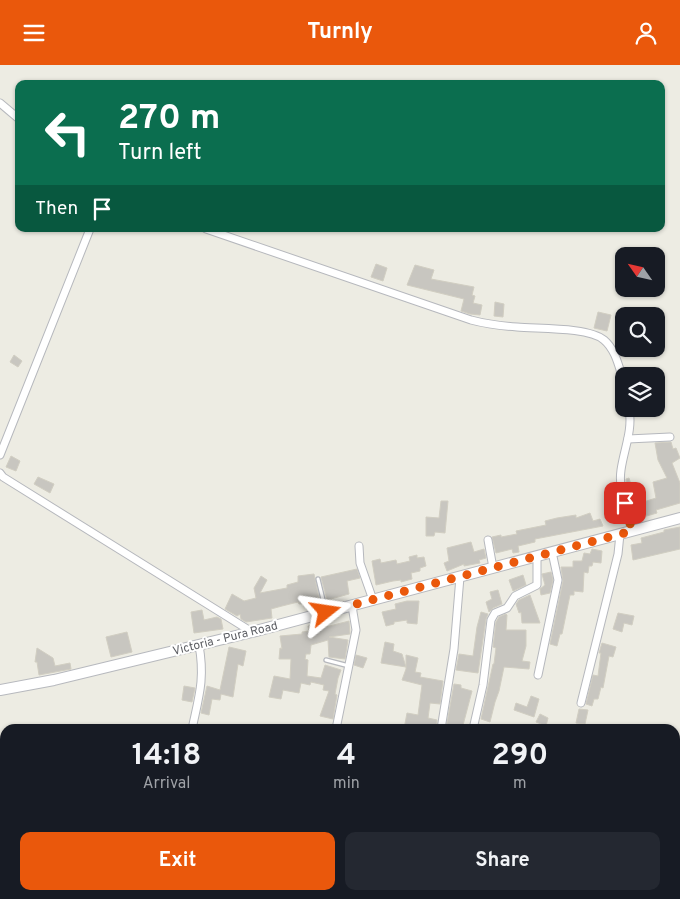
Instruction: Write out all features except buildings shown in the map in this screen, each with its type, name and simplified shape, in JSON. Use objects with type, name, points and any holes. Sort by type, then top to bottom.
[{"type":"main road","name":"Victoria - Pura Road","points":[[0,691],[54,680],[252,632],[680,518]]},
{"type":"street","points":[[0,103],[15,116]]},
{"type":"street","points":[[0,455],[89,232]]},
{"type":"street","points":[[215,232],[471,320],[487,324],[596,335],[611,347],[620,367]]},
{"type":"street","points":[[629,417],[630,429],[620,481],[632,531]]},
{"type":"street","points":[[628,439],[670,437]]},
{"type":"street","points":[[0,473],[2,477],[252,632]]},
{"type":"street","points":[[581,703],[618,554],[620,534]]},
{"type":"street","points":[[488,540],[493,568]]},
{"type":"street","points":[[359,546],[360,563],[373,600]]},
{"type":"street","points":[[538,675],[558,580],[552,552]]},
{"type":"street","points":[[474,724],[483,685],[491,620],[495,613],[507,608],[515,597],[537,585],[537,556]]},
{"type":"street","points":[[442,724],[454,649],[460,577]]},
{"type":"street","points":[[337,724],[356,630],[352,605]]},
{"type":"street","points":[[193,724],[202,681],[199,645]]},
{"type":"lane","points":[[318,579],[326,612]]},
{"type":"lane","points":[[326,660],[349,666]]},
{"type":"route","points":[[326,612],[632,531],[625,503]]}]
